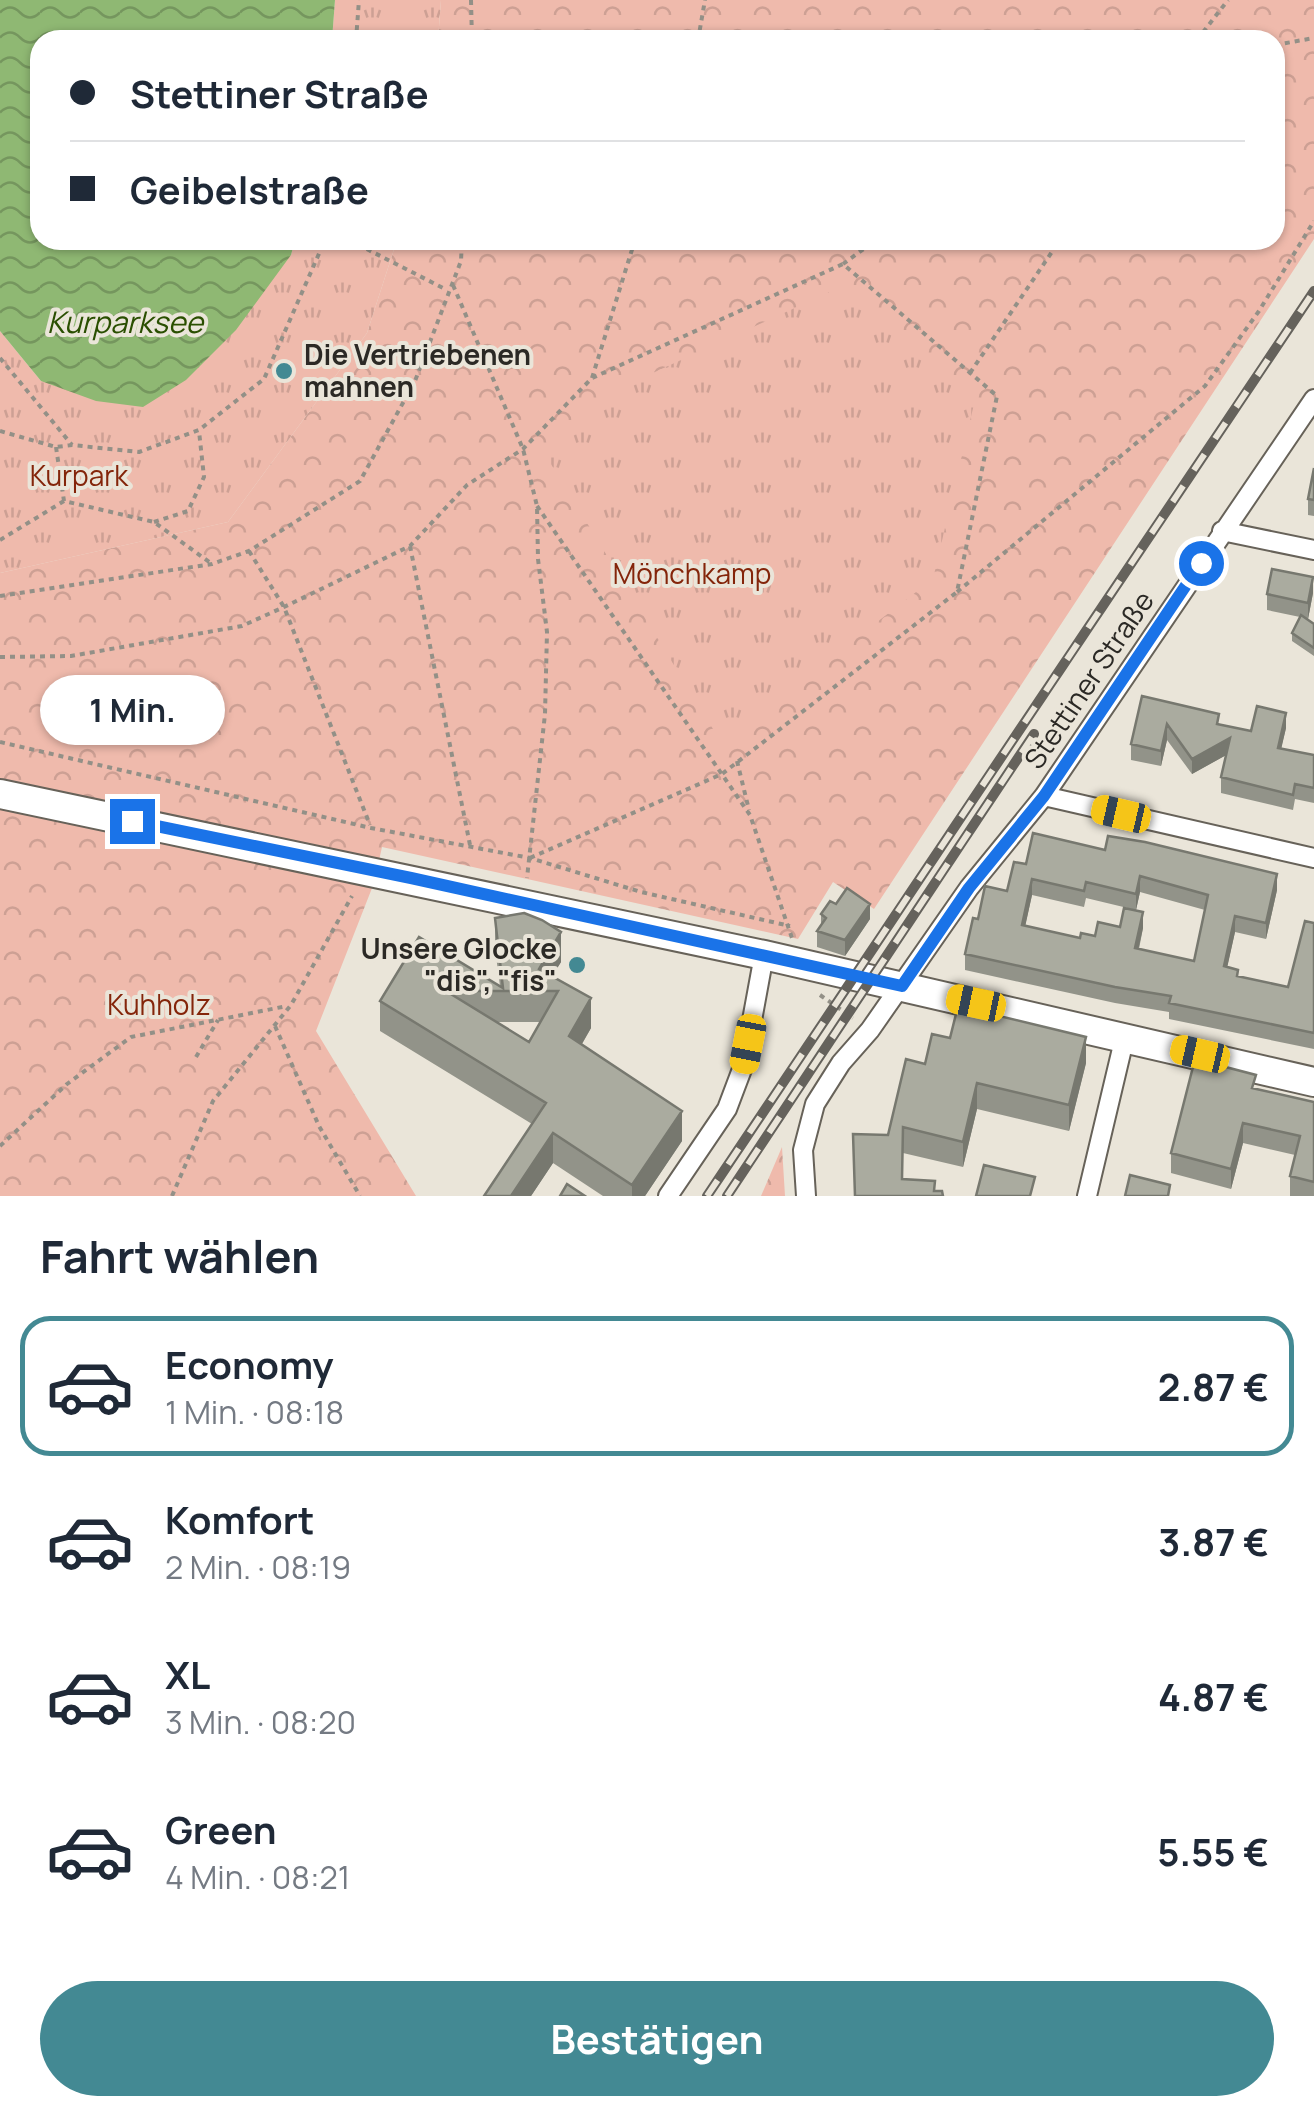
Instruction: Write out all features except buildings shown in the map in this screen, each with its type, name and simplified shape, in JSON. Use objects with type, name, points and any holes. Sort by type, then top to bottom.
[{"type":"street","name":"Stettiner Straße","points":[[806,1196],[803,1150],[814,1104],[969,888],[1044,796],[1314,400]]},
{"type":"street","points":[[1222,531],[1314,550]]},
{"type":"street","points":[[0,794],[764,955],[1314,1082]]},
{"type":"street","points":[[1044,796],[1314,858]]},
{"type":"street","points":[[668,1196],[727,1109],[733,1094],[744,1064],[764,955]]},
{"type":"street","points":[[1087,1196],[1125,1036]]},
{"type":"path","points":[[357,30],[359,0]]},
{"type":"path","points":[[471,0],[472,30]]},
{"type":"path","points":[[700,30],[704,0]]},
{"type":"path","points":[[1205,30],[1228,0]]},
{"type":"path","points":[[1285,44],[1314,38]]},
{"type":"path","points":[[530,858],[722,774],[957,592],[1205,386],[1258,312],[1314,221]]},
{"type":"path","points":[[0,431],[56,446],[139,452],[198,430],[264,379],[321,250]]},
{"type":"path","points":[[369,250],[448,290]]},
{"type":"path","points":[[0,596],[212,564],[249,551],[360,481],[415,381],[461,261],[462,250]]},
{"type":"path","points":[[592,378],[633,250]]},
{"type":"path","points":[[0,657],[71,656],[242,626],[410,546],[467,484],[523,449],[592,378],[843,264],[862,250]]},
{"type":"path","points":[[970,373],[1053,250]]},
{"type":"path","points":[[843,264],[997,396],[957,592]]},
{"type":"path","points":[[452,283],[523,449],[538,506],[538,560],[546,632],[546,714],[522,902]]},
{"type":"path","points":[[0,358],[72,445]]},
{"type":"path","points":[[154,522],[188,511],[204,477],[198,430]]},
{"type":"path","points":[[56,446],[64,502]]},
{"type":"path","points":[[0,540],[64,502],[154,522],[212,564]]},
{"type":"path","points":[[538,506],[750,815]]},
{"type":"path","points":[[410,546],[470,846]]},
{"type":"path","points":[[249,551],[284,606],[371,828]]},
{"type":"path","points":[[0,742],[371,828],[530,858],[641,892],[790,926]]},
{"type":"path","points":[[736,760],[750,815],[790,926],[793,950]]},
{"type":"path","points":[[172,1196],[212,1101],[290,1005],[367,870]]},
{"type":"path","points":[[810,988],[870,1030]]},
{"type":"path","points":[[0,1146],[67,1084],[131,1037],[290,1005]]},
{"type":"path","points":[[196,1057],[218,1020]]},
{"type":"path","points":[[274,1025],[319,1126],[360,1196]]},
{"type":"green space","points":[[335,0],[441,0],[439,30],[333,30]]},
{"type":"green space","name":"Mönchkamp","points":[[441,0],[1314,0],[1314,239],[874,909],[833,882],[798,939],[382,847],[374,883],[316,1031],[416,1196],[0,1196],[0,573],[228,522],[367,333],[394,250],[1285,250],[1285,30],[439,30]]},
{"type":"green space","name":"Kurpark","points":[[292,250],[394,250],[367,333],[228,522],[0,573],[0,331],[41,381],[291,255]]},
{"type":"green space","points":[[845,285],[974,404],[933,579],[721,742],[546,456],[559,437],[609,393]]},
{"type":"green space","points":[[782,1147],[785,1196],[761,1196]]},
{"type":"water","name":"Kurparksee","points":[[0,0],[335,0],[333,30],[30,30],[30,250],[292,250],[236,330],[186,380],[143,407],[96,401],[41,381],[0,331]]},
{"type":"railway","points":[[707,1196],[1314,291]]},
{"type":"railway","points":[[727,1196],[1034,734]]},
{"type":"place","name":"Die Vertriebenen mahnen","points":[[284,371]]},
{"type":"place","name":"Unsere Glocke \"dis\", \"fis\"","points":[[577,965]]},
{"type":"route","points":[[132,821],[902,986],[969,888],[1044,796],[1201,563]]},
{"type":"park label","name":"Kuhholz","points":[[159,1005]]}]
